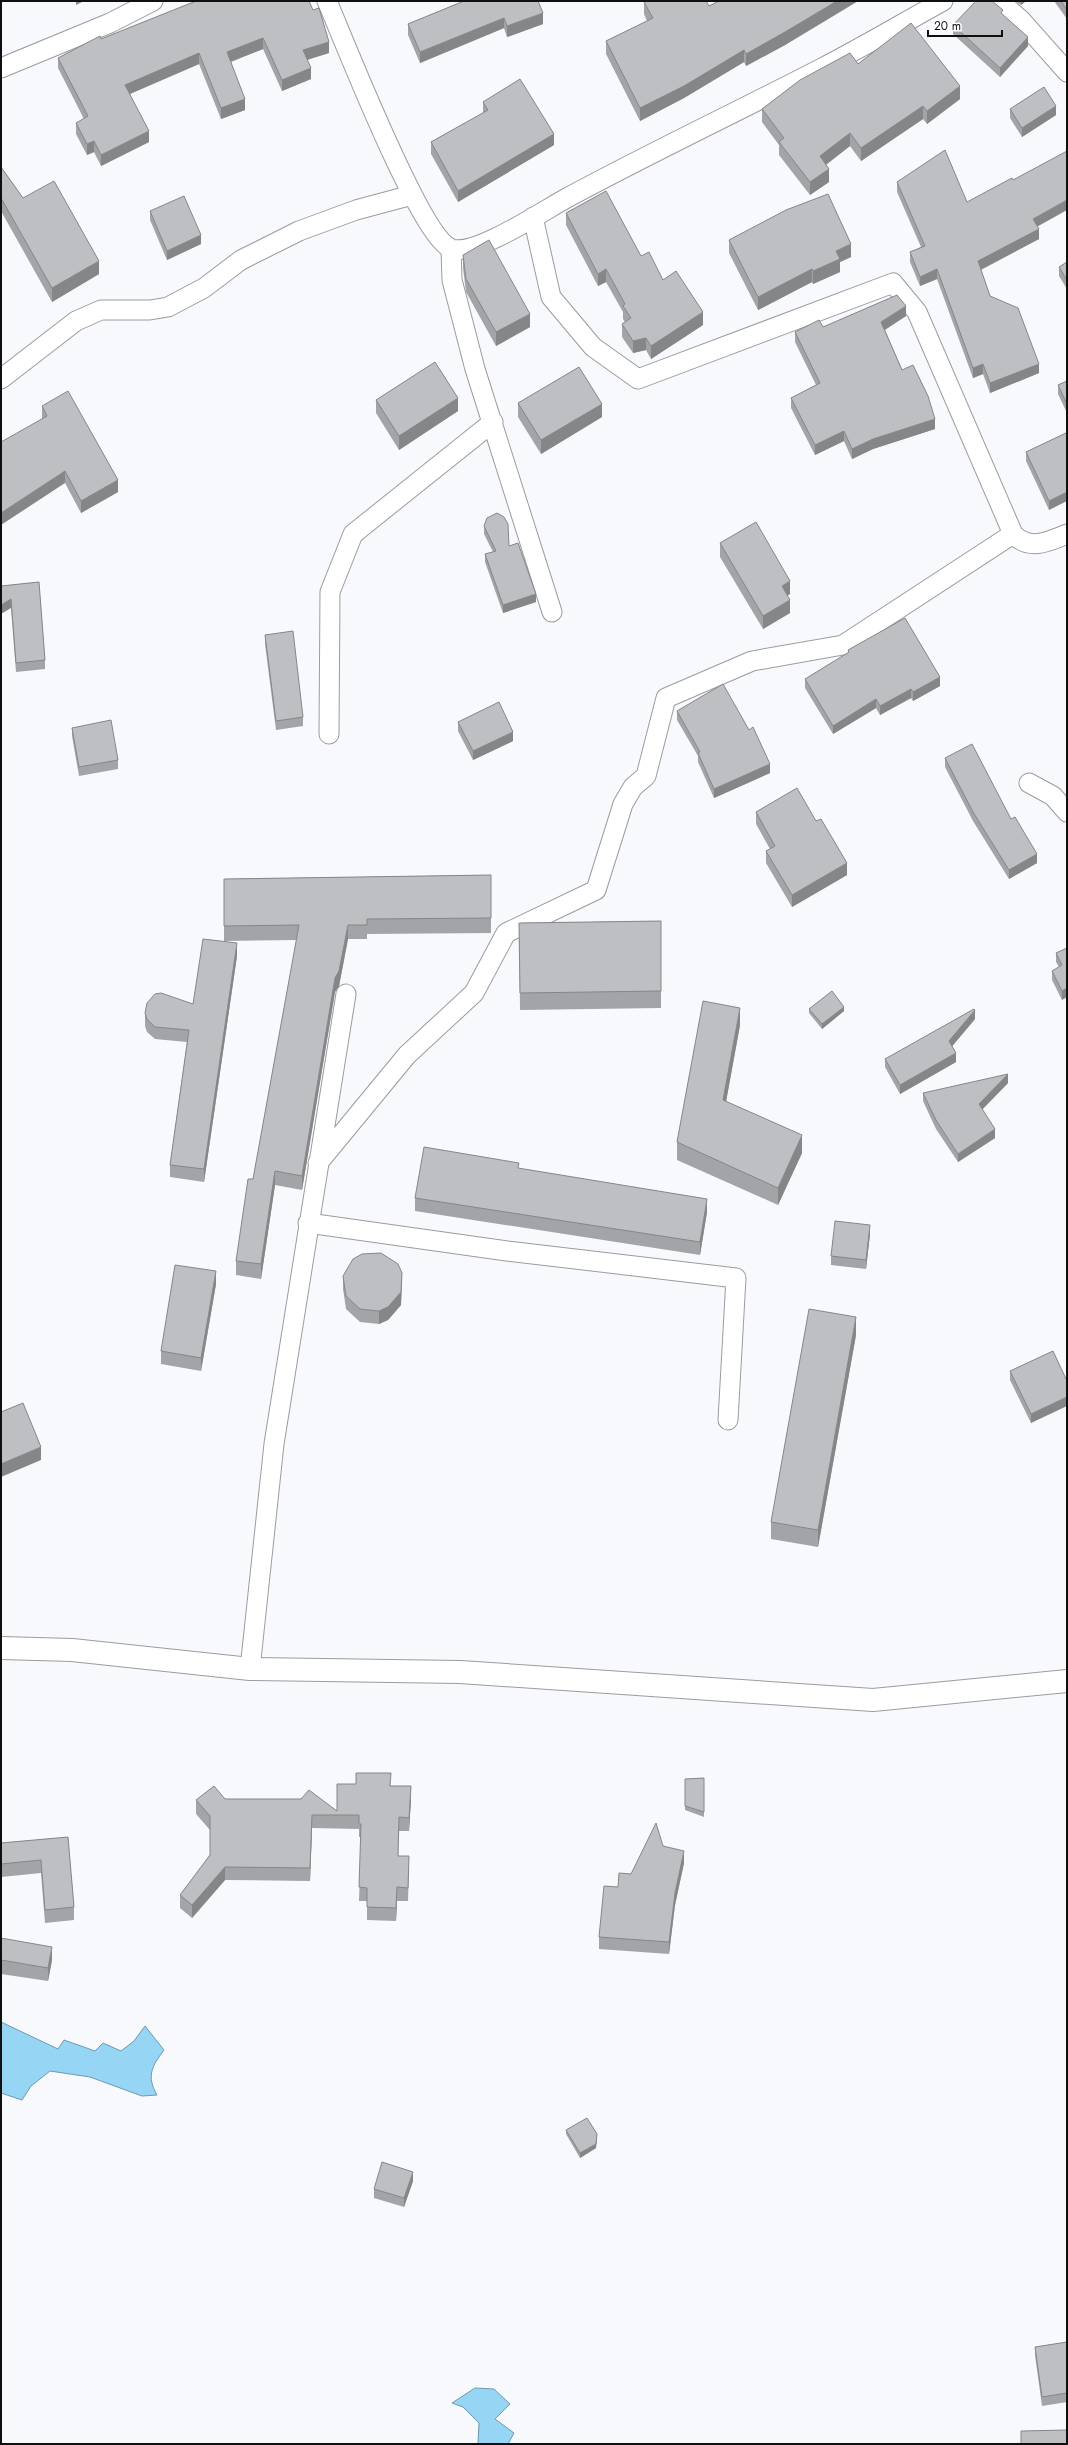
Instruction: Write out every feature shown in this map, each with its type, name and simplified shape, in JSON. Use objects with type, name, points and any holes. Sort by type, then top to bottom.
[{"type":"street","points":[[1,68],[110,23],[153,1]]},
{"type":"street","points":[[327,1],[412,195],[437,236],[451,249],[464,250],[483,244],[825,67],[943,1]]},
{"type":"street","points":[[999,1],[1021,20],[1067,72]]},
{"type":"street","points":[[1,379],[76,321],[101,310],[150,310],[168,307],[204,288],[241,260],[299,231],[356,210],[412,195]]},
{"type":"street","points":[[533,217],[551,297],[593,346],[638,379],[893,283],[917,312],[1013,534],[1020,542],[1030,544],[1044,544],[1067,534]]},
{"type":"street","points":[[451,249],[452,280],[475,369],[552,612]]},
{"type":"street","points":[[329,734],[330,592],[353,534],[493,422]]},
{"type":"street","points":[[318,1163],[407,1054],[474,993],[506,933],[596,890],[623,804],[633,787],[646,776],[666,698],[752,661],[843,645],[1013,534]]},
{"type":"street","points":[[1029,783],[1053,796],[1067,812]]},
{"type":"street","points":[[250,1668],[274,1444],[308,1223],[346,994]]},
{"type":"street","points":[[308,1223],[507,1251],[736,1278],[728,1420]]},
{"type":"street","points":[[1,1648],[72,1650],[250,1668],[460,1672],[873,1700],[1067,1681]]},
{"type":"water","points":[[1,2022],[58,2049],[64,2040],[95,2051],[103,2043],[121,2051],[134,2041],[145,2026],[164,2050],[156,2061],[151,2077],[157,2095],[142,2096],[90,2077],[50,2071],[31,2086],[22,2100],[1,2093]]},
{"type":"water","points":[[475,2388],[494,2389],[510,2404],[495,2419],[514,2433],[508,2444],[478,2444],[479,2423],[463,2407],[452,2403]]},
{"type":"building","points":[[196,1],[309,1],[313,10],[319,8],[329,42],[303,50],[311,68],[282,80],[263,38],[227,52],[245,99],[221,108],[199,53],[125,85],[149,131],[101,155],[94,141],[87,144],[76,123],[88,116],[58,58],[100,36],[101,39]]},
{"type":"building","points":[[464,1],[538,1],[543,13],[507,26],[504,18],[420,52],[408,24]]},
{"type":"building","points":[[706,1],[709,6],[719,1],[837,1],[746,54],[744,50],[684,86],[640,108],[606,41],[653,18],[644,2]]},
{"type":"building","points":[[976,1],[992,1],[1003,10],[1001,13],[1028,37],[1000,68],[953,25]]},
{"type":"building","points":[[1061,1],[1067,1],[1067,10]]},
{"type":"building","points":[[911,23],[960,86],[927,111],[923,106],[861,148],[850,133],[820,156],[829,169],[810,182],[779,142],[784,138],[762,109],[800,80],[850,53],[858,64]]},
{"type":"building","points":[[520,79],[554,134],[458,191],[431,142],[488,110],[483,102]]},
{"type":"building","points":[[1044,87],[1056,106],[1022,128],[1010,109]]},
{"type":"building","points":[[945,150],[967,202],[1012,178],[1013,180],[1067,151],[1067,200],[1033,219],[1039,229],[978,261],[990,296],[1018,308],[1039,364],[990,383],[983,364],[973,368],[937,269],[920,277],[910,252],[925,246],[897,182]]},
{"type":"building","points":[[1,167],[23,198],[54,181],[99,261],[52,288],[1,198]]},
{"type":"building","points":[[606,191],[641,256],[649,252],[663,280],[676,271],[703,312],[651,346],[646,338],[633,341],[622,324],[631,318],[623,306],[625,304],[606,269],[598,274],[566,213]]},
{"type":"building","points":[[828,194],[851,244],[836,251],[840,259],[813,271],[812,269],[758,297],[729,240],[786,210]]},
{"type":"building","points":[[184,196],[201,235],[167,251],[150,211]]},
{"type":"building","points":[[489,240],[530,314],[496,332],[466,279],[463,255]]},
{"type":"building","points":[[1067,262],[1067,280],[1059,267]]},
{"type":"building","points":[[897,295],[906,306],[881,322],[902,370],[913,365],[928,396],[935,419],[873,439],[852,449],[844,431],[815,445],[791,398],[820,383],[795,332],[819,320],[823,327]]},
{"type":"building","points":[[435,362],[458,398],[399,436],[376,400]]},
{"type":"building","points":[[579,367],[602,404],[541,440],[518,403]]},
{"type":"building","points":[[1067,381],[1067,404],[1058,385]]},
{"type":"building","points":[[68,391],[118,480],[81,501],[65,471],[1,513],[1,442],[47,416],[42,406]]},
{"type":"building","points":[[1066,433],[1067,492],[1049,501],[1026,452]]},
{"type":"building","points":[[497,513],[504,517],[508,524],[509,546],[518,543],[536,594],[503,605],[485,554],[496,551],[484,526],[487,518]]},
{"type":"building","points":[[756,522],[790,581],[782,586],[790,600],[763,616],[720,543]]},
{"type":"building","points":[[39,582],[45,660],[16,663],[11,599],[1,605],[1,586]]},
{"type":"building","points":[[905,618],[940,677],[913,692],[911,689],[880,706],[876,699],[833,726],[805,679],[849,652],[848,650]]},
{"type":"building","points":[[293,631],[303,717],[276,721],[265,635]]},
{"type":"building","points":[[723,684],[749,730],[753,727],[770,764],[714,789],[698,753],[700,752],[677,711]]},
{"type":"building","points":[[499,702],[513,732],[473,751],[458,722]]},
{"type":"building","points":[[111,720],[118,760],[79,767],[72,728]]},
{"type":"building","points":[[972,744],[1011,819],[1015,817],[1037,854],[1009,870],[973,812],[945,758]]},
{"type":"building","points":[[797,788],[816,821],[821,819],[847,863],[792,895],[766,851],[775,846],[756,812]]},
{"type":"building","points":[[491,875],[491,918],[367,919],[367,925],[348,925],[339,971],[335,978],[302,1176],[275,1171],[261,1264],[236,1261],[248,1179],[253,1179],[299,925],[224,926],[224,879]]},
{"type":"building","points":[[661,921],[661,991],[520,993],[519,923]]},
{"type":"building","points":[[203,939],[237,943],[204,1169],[170,1165],[189,1030],[155,1027],[147,1019],[145,1013],[147,1003],[155,994],[161,993],[193,1004]]},
{"type":"building","points":[[1067,948],[1067,988],[1062,991],[1052,971],[1062,965],[1056,953]]},
{"type":"building","points":[[832,991],[844,1007],[822,1024],[809,1009]]},
{"type":"building","points":[[703,1001],[740,1008],[723,1100],[802,1135],[778,1188],[677,1142]]},
{"type":"building","points":[[974,1009],[975,1010],[949,1041],[956,1053],[900,1085],[885,1059]]},
{"type":"building","points":[[1008,1074],[979,1104],[995,1129],[958,1154],[936,1120],[923,1093]]},
{"type":"building","points":[[424,1147],[519,1163],[518,1168],[707,1199],[700,1242],[415,1198]]},
{"type":"building","points":[[835,1221],[870,1225],[866,1260],[831,1256]]},
{"type":"building","points":[[381,1253],[398,1264],[402,1273],[401,1292],[388,1307],[379,1311],[360,1309],[346,1296],[343,1276],[353,1259],[362,1254]]},
{"type":"building","points":[[175,1265],[216,1271],[201,1358],[161,1351]]},
{"type":"building","points":[[809,1309],[856,1317],[818,1530],[771,1522]]},
{"type":"building","points":[[1053,1351],[1067,1381],[1067,1397],[1031,1414],[1010,1371]]},
{"type":"building","points":[[23,1403],[41,1447],[1,1464],[1,1412]]},
{"type":"building","points":[[356,1773],[391,1773],[390,1786],[411,1786],[409,1818],[399,1817],[398,1856],[409,1856],[408,1888],[397,1887],[396,1908],[367,1907],[367,1888],[359,1887],[361,1824],[359,1824],[359,1815],[312,1815],[310,1868],[225,1867],[192,1905],[180,1895],[210,1855],[210,1816],[196,1800],[214,1786],[225,1799],[301,1799],[309,1790],[337,1811],[337,1784],[356,1784]]},
{"type":"building","points":[[704,1778],[704,1812],[685,1806],[685,1779]]},
{"type":"building","points":[[656,1823],[663,1846],[684,1851],[675,1893],[669,1942],[599,1937],[604,1886],[618,1887],[619,1873],[631,1874]]},
{"type":"building","points":[[68,1837],[74,1907],[45,1910],[41,1860],[1,1864],[1,1843]]},
{"type":"building","points":[[1,1938],[52,1947],[48,1968],[1,1960]]},
{"type":"building","points":[[587,2118],[597,2134],[596,2144],[580,2153],[566,2130]]},
{"type":"building","points":[[382,2162],[413,2172],[404,2198],[374,2189]]},
{"type":"building","points":[[1067,2342],[1067,2393],[1042,2397],[1035,2347]]},
{"type":"building","points":[[1067,2430],[1067,2444],[1021,2444],[1021,2431]]}]
